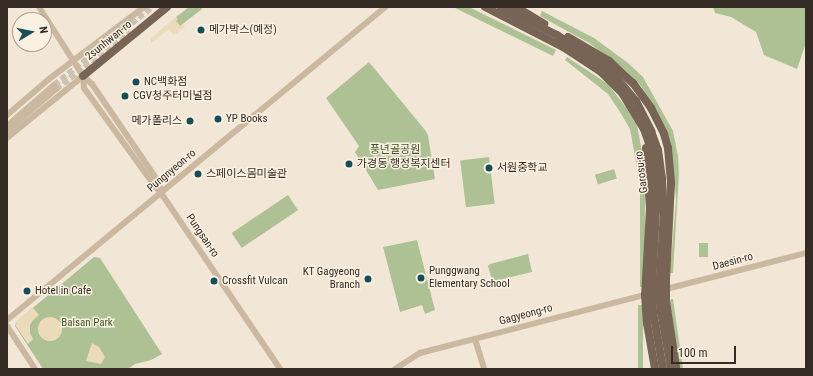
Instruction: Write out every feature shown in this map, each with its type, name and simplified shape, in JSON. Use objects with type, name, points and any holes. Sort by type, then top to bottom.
[{"type":"main road","name":"2sunhwan-ro","points":[[83,76],[167,7]]},
{"type":"main road","points":[[485,7],[563,47],[601,72],[622,93],[644,129],[649,173],[656,292],[676,369]]},
{"type":"main road","name":"Garosu-ro","points":[[501,7],[557,35],[615,76],[636,101],[652,131],[658,150],[664,212],[653,312],[663,369]]},
{"type":"main road","points":[[516,7],[530,10],[557,35]]},
{"type":"main road","points":[[548,26],[593,51],[620,70],[643,96],[664,134],[668,148],[670,166],[656,292],[647,323],[655,369]]},
{"type":"main road","points":[[566,41],[593,51]]},
{"type":"main road","points":[[664,212],[670,166]]},
{"type":"main road","name":"Garosu-ro","points":[[656,292],[671,369]]},
{"type":"street","name":"Pungsan-ro","points":[[39,7],[83,76],[92,84],[158,181],[161,193],[280,369]]},
{"type":"street","points":[[7,115],[49,79],[144,7]]},
{"type":"street","name":"Pungnyeon-ro","points":[[7,320],[385,7]]},
{"type":"street","points":[[7,138],[83,76]]},
{"type":"street","points":[[7,126],[55,87],[7,131]]},
{"type":"street","name":"Daesin-ro","points":[[656,292],[806,253]]},
{"type":"street","name":"Gagyeong-ro","points":[[394,369],[420,353],[656,292]]},
{"type":"street","points":[[7,326],[35,369]]},
{"type":"street","points":[[475,339],[484,369]]},
{"type":"green space","points":[[189,7],[201,7],[202,9],[180,26],[175,20],[177,19],[176,17]]},
{"type":"green space","points":[[453,7],[469,7],[556,50],[553,56]]},
{"type":"green space","points":[[713,7],[806,7],[806,43],[797,69],[764,55],[756,32],[731,17],[715,13]]},
{"type":"green space","points":[[542,11],[594,38],[628,63],[643,77],[673,131],[678,156],[679,174],[673,273],[670,273],[676,200],[675,186],[653,107],[641,86],[623,68],[589,43],[540,16]]},
{"type":"green space","points":[[567,57],[608,84],[627,109],[637,125],[646,172],[638,173],[630,129],[608,94],[565,60]]},
{"type":"green space","name":"풍년골공원","points":[[369,62],[428,135],[435,179],[378,190],[355,152],[359,146],[326,98]]},
{"type":"green space","points":[[489,157],[495,204],[466,207],[460,161]]},
{"type":"green space","points":[[614,169],[617,179],[598,184],[595,175]]},
{"type":"green space","points":[[640,181],[645,181],[645,287],[640,287]]},
{"type":"green space","points":[[288,195],[298,210],[242,248],[232,233]]},
{"type":"green space","points":[[417,240],[435,310],[425,314],[422,305],[400,312],[383,247]]},
{"type":"green space","points":[[699,243],[708,243],[708,257],[699,257]]},
{"type":"green space","points":[[528,254],[532,272],[495,281],[492,280],[488,266],[490,264]]},
{"type":"green space","name":"Balsan Park","points":[[94,257],[100,258],[162,354],[151,360],[135,364],[128,369],[43,369],[15,326],[17,321]]},
{"type":"green space","points":[[671,299],[673,299],[683,369],[679,369],[677,360],[670,302]]},
{"type":"green space","points":[[638,305],[643,305],[643,369],[638,369]]},
{"type":"shaded area","points":[[176,17],[178,19],[176,21],[180,26],[183,24],[185,27],[174,35],[169,29],[151,43],[151,38]]},
{"type":"shaded area","points":[[32,307],[39,315],[30,325],[30,333],[33,339],[28,344],[16,326],[17,320]]},
{"type":"shaded area","points":[[50,317],[59,320],[62,329],[59,338],[50,341],[41,338],[38,329],[41,320]]},
{"type":"shaded area","points":[[92,343],[99,347],[105,357],[101,364],[86,361]]},
{"type":"tunnel","points":[[54,85],[152,7]]},
{"type":"tunnel","points":[[56,89],[131,32]]},
{"type":"place","name":"메가박스(예정)","points":[[201,30]]},
{"type":"place","name":"NC백화점","points":[[136,82]]},
{"type":"place","name":"CGV청주터미널점","points":[[125,96]]},
{"type":"place","name":"YP Books","points":[[218,119]]},
{"type":"place","name":"메가폴리스","points":[[190,121]]},
{"type":"place","name":"가경동 행정복지센터","points":[[349,164]]},
{"type":"place","name":"서원중학교","points":[[489,168]]},
{"type":"place","name":"스페이스몸미술관","points":[[198,174]]},
{"type":"place","name":"Punggwang Elementary School","points":[[421,278]]},
{"type":"place","name":"KT Gagyeong Branch","points":[[368,279]]},
{"type":"place","name":"Crossfit Vulcan","points":[[214,281]]},
{"type":"place","name":"Hotel in Cafe","points":[[27,291]]}]
